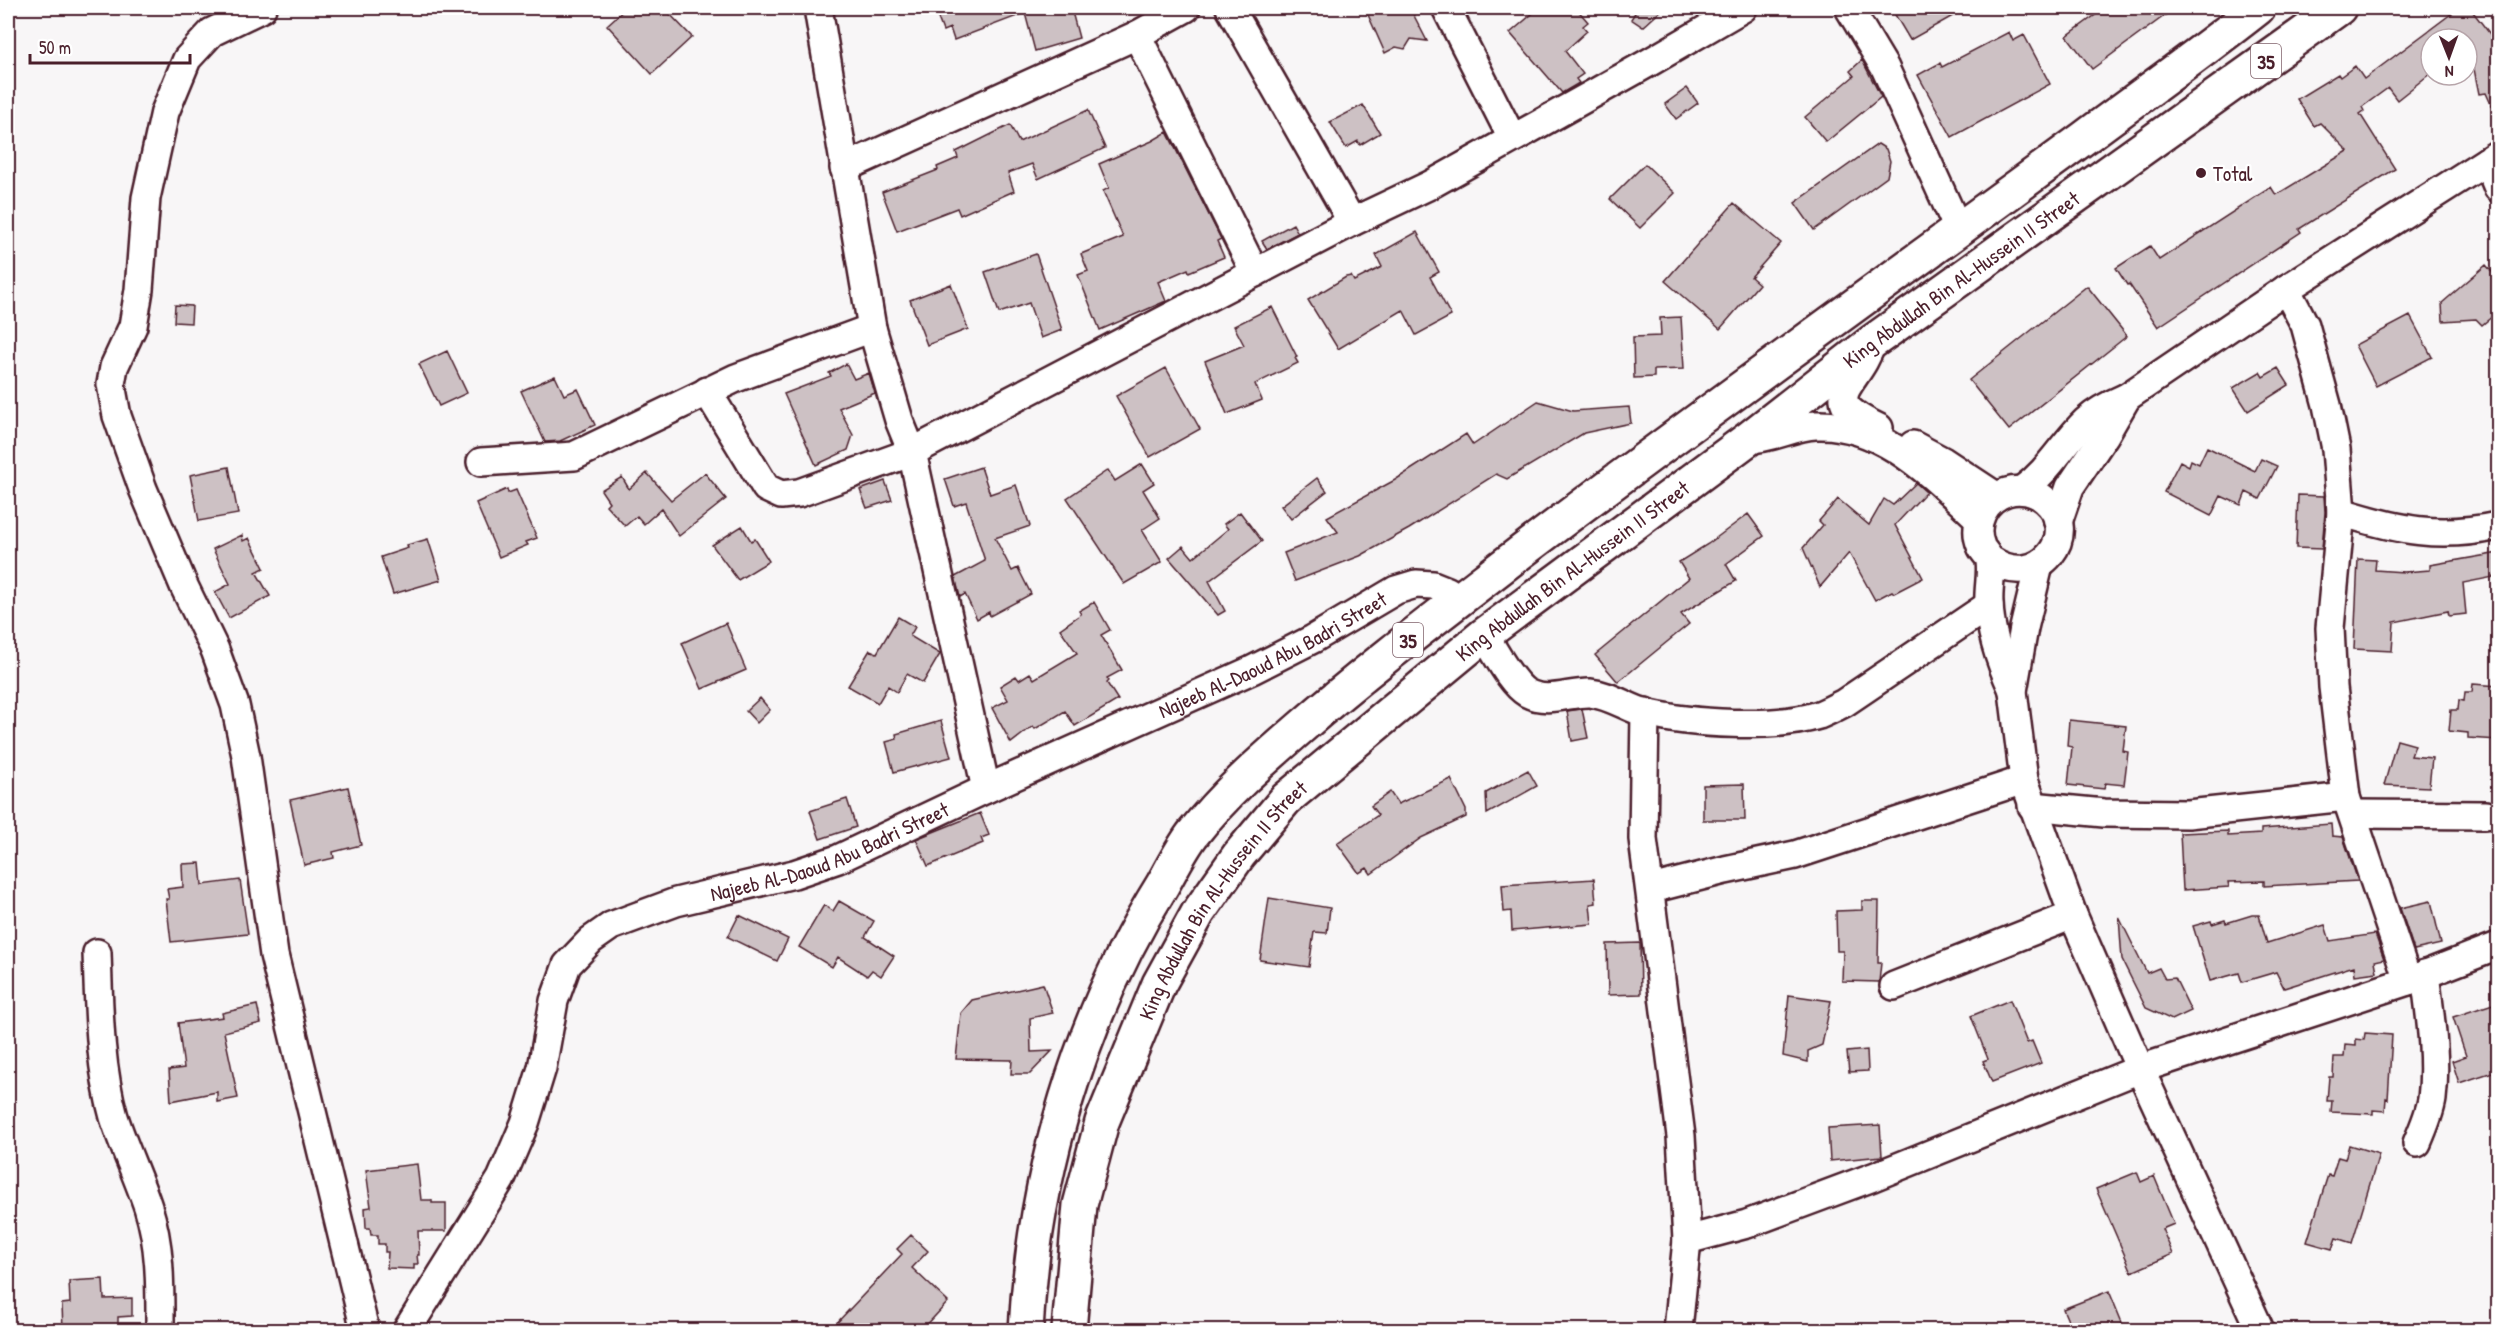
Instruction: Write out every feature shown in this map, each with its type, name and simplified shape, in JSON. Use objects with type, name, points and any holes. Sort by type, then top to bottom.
[{"type":"highway","name":"King Abdullah Bin Al-Hussein II Street","points":[[1026,1330],[1038,1210],[1059,1122],[1086,1039],[1117,966],[1148,908],[1192,836],[1245,776],[1348,686],[1457,601],[1675,436],[1959,231],[2258,8]]},
{"type":"highway","name":"King Abdullah Bin Al-Hussein II Street","points":[[1069,1330],[1080,1205],[1102,1122],[1159,984],[1198,913],[1239,855],[1286,799],[1485,635],[1748,439],[1872,342],[2089,186],[2120,167],[2339,8]]},
{"type":"highway","points":[[2067,151],[2084,155],[2091,175],[2089,186]]},
{"type":"street","points":[[262,8],[212,32],[187,59],[165,112],[146,198],[140,290],[133,326],[114,367],[111,384],[117,416],[143,489],[184,586],[215,650],[235,705],[246,756],[274,955],[364,1330]]},
{"type":"street","points":[[818,8],[872,328],[898,420],[912,452],[986,789]]},
{"type":"street","points":[[844,168],[1137,35],[1186,8]]},
{"type":"street","points":[[1230,8],[1352,222]]},
{"type":"street","points":[[1446,8],[1512,138]]},
{"type":"street","points":[[707,391],[766,488],[775,494],[799,493],[912,452],[1352,222],[1430,186],[1743,8]]},
{"type":"street","points":[[1849,8],[1885,68],[1945,205],[1959,231]]},
{"type":"street","points":[[1137,35],[1255,273]]},
{"type":"street","points":[[1748,439],[1768,438],[1794,429],[1819,425],[1861,432],[1895,442],[1943,461],[2009,493],[2034,493],[2054,511],[2059,535],[2048,557],[2039,565],[2026,570],[2013,571],[1991,560],[1982,548],[1977,534],[1979,519],[1985,506],[2009,493],[2047,469],[2086,420],[2127,397],[2286,289],[2493,157],[2499,188]]},
{"type":"street","points":[[2286,289],[2306,326],[2336,449],[2341,512],[2330,628],[2333,687],[2350,806],[2431,1018],[2432,1101],[2418,1143]]},
{"type":"street","points":[[481,462],[574,456],[736,378],[872,328]]},
{"type":"street","points":[[1872,342],[1863,366],[1843,392],[1842,400],[1852,414],[1895,442],[1979,519]]},
{"type":"street","points":[[2058,522],[2070,487],[2127,397]]},
{"type":"street","points":[[2341,512],[2415,532],[2448,534],[2499,526]]},
{"type":"street","points":[[1991,560],[1989,604],[1995,644],[2013,691],[2024,780],[2032,806],[2073,915],[2140,1069],[2260,1330]]},
{"type":"street","points":[[2013,691],[2024,628],[2039,565]]},
{"type":"street","name":"Najeeb Al-Daoud Abu Badri Street","points":[[407,1330],[501,1179],[525,1123],[542,1068],[554,1001],[567,965],[591,940],[611,926],[676,902],[794,874],[837,859],[986,789],[1252,670],[1313,639],[1396,590],[1416,584],[1433,585],[1448,591],[1457,601]]},
{"type":"street","points":[[1485,635],[1519,688],[1530,694],[1544,698],[1596,694],[1645,712],[1698,723],[1768,722],[1819,715],[1844,703],[1989,604]]},
{"type":"street","points":[[1645,712],[1643,839],[1681,1136],[1688,1240],[1678,1330]]},
{"type":"street","points":[[1651,889],[1795,855],[2024,780]]},
{"type":"street","points":[[2032,806],[2104,813],[2188,814],[2350,806],[2485,815]]},
{"type":"street","points":[[1894,986],[2073,915]]},
{"type":"street","points":[[1688,1240],[1747,1224],[1873,1177],[2140,1069],[2417,977],[2499,946]]},
{"type":"street","points":[[98,953],[99,1032],[114,1115],[148,1208],[156,1241],[160,1278],[160,1330]]},
{"type":"building","points":[[626,8],[664,8],[692,37],[652,74],[607,25]]},
{"type":"building","points":[[934,8],[1071,8],[1079,38],[1035,51],[1025,13],[954,40],[950,28],[943,31]]},
{"type":"building","points":[[1365,8],[1410,8],[1427,41],[1411,39],[1405,49],[1396,47],[1385,53]]},
{"type":"building","points":[[1539,8],[1576,8],[1588,22],[1583,26],[1587,31],[1565,51],[1583,74],[1576,79],[1579,83],[1562,93],[1510,33]]},
{"type":"building","points":[[1638,8],[1664,8],[1643,27],[1631,19]]},
{"type":"building","points":[[1891,8],[1967,8],[1910,40]]},
{"type":"building","points":[[2105,8],[2175,8],[2092,69],[2067,36]]},
{"type":"building","points":[[2459,8],[2470,8],[2493,38],[2499,37],[2499,122],[2486,93],[2479,94],[2479,27],[2434,27]]},
{"type":"building","points":[[2009,32],[2013,41],[2024,35],[2050,84],[1952,137],[1918,75],[1940,63],[1942,67]]},
{"type":"building","points":[[2419,38],[2419,83],[2397,100],[2388,88],[2362,107],[2364,111],[2360,114],[2395,169],[2299,229],[2301,232],[2158,327],[2116,268],[2150,246],[2159,260],[2271,187],[2276,195],[2348,151],[2320,123],[2314,126],[2297,99],[2338,74],[2340,77],[2355,66],[2364,79]]},
{"type":"building","points":[[1862,60],[1881,97],[1826,142],[1805,117],[1854,76],[1850,71]]},
{"type":"building","points":[[1687,88],[1698,103],[1676,119],[1665,104]]},
{"type":"building","points":[[1363,105],[1380,133],[1360,145],[1358,141],[1346,148],[1330,122]]},
{"type":"building","points":[[1088,110],[1105,148],[1038,179],[1032,164],[1008,173],[1014,191],[960,215],[957,208],[897,231],[882,192],[938,170],[937,167],[958,158],[956,152],[1010,125],[1019,142]]},
{"type":"building","points":[[1167,132],[1221,239],[1217,241],[1224,257],[1158,282],[1166,301],[1100,330],[1078,275],[1088,271],[1081,254],[1123,237],[1103,191],[1109,188],[1099,164]]},
{"type":"building","points":[[1878,144],[1886,149],[1890,161],[1887,177],[1814,230],[1795,203]]},
{"type":"building","points":[[1645,164],[1675,193],[1640,228],[1610,199]]},
{"type":"building","points":[[1734,203],[1781,243],[1751,277],[1759,284],[1720,329],[1665,281]]},
{"type":"building","points":[[1293,224],[1298,233],[1267,249],[1262,241]]},
{"type":"building","points":[[1417,232],[1439,272],[1430,277],[1451,316],[1416,335],[1403,310],[1338,349],[1308,300],[1346,277],[1351,276],[1354,281],[1382,267],[1376,255]]},
{"type":"building","points":[[1036,254],[1062,330],[1041,338],[1029,303],[999,313],[985,272]]},
{"type":"building","points":[[2486,265],[2499,280],[2499,311],[2482,325],[2476,319],[2443,321],[2442,303]]},
{"type":"building","points":[[951,284],[968,329],[927,345],[910,300]]},
{"type":"building","points":[[2087,286],[2127,336],[2009,430],[1969,380]]},
{"type":"building","points":[[175,305],[192,306],[191,323],[174,322]]},
{"type":"building","points":[[1272,307],[1298,363],[1255,384],[1262,400],[1227,414],[1205,361],[1244,345],[1234,326]]},
{"type":"building","points":[[2410,316],[2432,357],[2376,386],[2355,345]]},
{"type":"building","points":[[1681,317],[1684,369],[1654,370],[1654,377],[1634,378],[1633,337],[1661,336],[1660,318]]},
{"type":"building","points":[[447,351],[467,393],[439,406],[419,364]]},
{"type":"building","points":[[846,364],[854,379],[869,373],[875,393],[839,408],[853,435],[848,450],[816,465],[784,394],[831,376],[829,373]]},
{"type":"building","points":[[1166,368],[1200,429],[1150,457],[1116,396]]},
{"type":"building","points":[[2278,368],[2289,385],[2248,411],[2233,388],[2260,372],[2263,377]]},
{"type":"building","points":[[555,376],[564,395],[578,389],[595,425],[560,441],[545,442],[521,391]]},
{"type":"building","points":[[1538,401],[1573,411],[1629,407],[1631,423],[1584,433],[1507,479],[1496,474],[1409,529],[1360,556],[1295,581],[1284,553],[1338,532],[1327,517],[1395,480],[1466,434],[1473,445]]},
{"type":"building","points":[[2207,447],[2255,471],[2261,459],[2277,466],[2260,499],[2246,492],[2241,505],[2221,496],[2211,516],[2164,492],[2180,461],[2189,466],[2191,460],[2199,464]]},
{"type":"building","points":[[1142,464],[1154,483],[1143,490],[1160,518],[1142,530],[1162,562],[1124,584],[1067,498],[1108,470],[1115,481]]},
{"type":"building","points":[[229,467],[238,514],[199,521],[190,475]]},
{"type":"building","points":[[981,467],[990,494],[1016,485],[1030,526],[995,538],[1012,571],[1018,568],[1031,594],[990,616],[989,612],[977,619],[965,594],[960,597],[955,577],[985,561],[966,502],[954,506],[945,479]]},
{"type":"building","points":[[647,473],[671,500],[705,473],[726,499],[679,536],[661,509],[644,524],[637,516],[625,526],[606,505],[609,502],[601,490],[622,477],[629,489]]},
{"type":"building","points":[[1317,478],[1327,491],[1291,519],[1281,506]]},
{"type":"building","points":[[885,481],[892,500],[867,508],[860,490]]},
{"type":"building","points":[[1916,483],[1926,492],[1895,525],[1923,578],[1875,600],[1849,553],[1820,587],[1803,548],[1823,525],[1819,521],[1838,499],[1869,525],[1884,499],[1893,505]]},
{"type":"building","points":[[507,489],[508,493],[516,490],[537,538],[526,542],[528,545],[499,557],[476,503]]},
{"type":"building","points":[[2298,495],[2324,496],[2322,549],[2296,548]]},
{"type":"building","points":[[1240,512],[1262,541],[1209,581],[1225,611],[1218,615],[1169,558],[1183,546],[1193,558],[1228,529],[1224,524]]},
{"type":"building","points":[[1748,514],[1764,536],[1726,564],[1736,581],[1681,614],[1689,624],[1618,682],[1595,655],[1689,578],[1679,562]]},
{"type":"building","points":[[742,526],[751,541],[755,539],[769,561],[738,580],[712,545]]},
{"type":"building","points":[[242,535],[243,541],[249,538],[264,568],[256,572],[270,596],[229,618],[215,592],[230,584],[213,549]]},
{"type":"building","points":[[428,539],[441,580],[393,594],[381,557],[408,548],[407,545]]},
{"type":"building","points":[[2499,553],[2499,576],[2463,583],[2466,614],[2449,616],[2448,611],[2394,622],[2392,651],[2354,649],[2358,559],[2376,560],[2375,570],[2404,572],[2430,570],[2430,565]]},
{"type":"building","points":[[1094,602],[1110,630],[1101,635],[1122,670],[1107,678],[1109,681],[1107,683],[1118,700],[1075,726],[1065,711],[1035,729],[1033,726],[1011,743],[992,708],[1008,700],[1000,686],[1016,676],[1019,680],[1030,673],[1034,679],[1077,653],[1060,629],[1081,614],[1079,611]]},
{"type":"building","points":[[898,617],[915,627],[910,636],[940,654],[923,683],[907,674],[897,692],[888,686],[878,703],[848,686],[870,650],[877,653]]},
{"type":"building","points":[[726,623],[746,670],[702,689],[682,643]]},
{"type":"building","points":[[2473,684],[2499,686],[2499,740],[2468,738],[2468,733],[2449,731],[2451,710],[2458,710],[2459,700],[2464,701],[2465,692],[2472,692]]},
{"type":"building","points":[[760,698],[770,710],[757,723],[746,711]]},
{"type":"building","points":[[1582,709],[1588,738],[1572,741],[1567,711]]},
{"type":"building","points":[[2069,720],[2126,726],[2123,751],[2128,752],[2124,785],[2105,783],[2104,789],[2068,785],[2072,747],[2067,746]]},
{"type":"building","points":[[941,721],[951,757],[894,772],[886,742],[897,739],[896,734]]},
{"type":"building","points":[[2397,740],[2415,745],[2411,756],[2432,758],[2429,787],[2384,785]]},
{"type":"building","points":[[1528,770],[1537,786],[1487,814],[1486,793]]},
{"type":"building","points":[[1451,779],[1466,810],[1466,817],[1421,838],[1371,874],[1367,868],[1359,873],[1337,843],[1378,815],[1371,806],[1390,792],[1398,804]]},
{"type":"building","points":[[1744,784],[1745,820],[1703,820],[1703,785]]},
{"type":"building","points":[[348,787],[361,845],[333,852],[334,858],[304,865],[290,800]]},
{"type":"building","points":[[847,799],[856,827],[820,839],[810,811]]},
{"type":"building","points":[[980,813],[989,835],[981,838],[983,843],[928,866],[916,839]]},
{"type":"building","points":[[2331,824],[2332,836],[2343,837],[2358,881],[2264,886],[2264,881],[2228,882],[2229,887],[2183,890],[2180,833],[2228,831],[2228,836],[2261,834],[2261,829]]},
{"type":"building","points":[[200,863],[202,885],[240,880],[248,934],[171,942],[167,889],[183,887],[182,864]]},
{"type":"building","points":[[1594,879],[1596,903],[1590,904],[1592,924],[1512,931],[1511,911],[1504,912],[1502,885]]},
{"type":"building","points":[[1269,898],[1330,908],[1327,933],[1314,932],[1309,967],[1260,960]]},
{"type":"building","points":[[839,901],[874,921],[865,937],[894,956],[881,976],[872,970],[867,976],[838,957],[832,967],[799,947],[824,905],[833,911]]},
{"type":"building","points":[[1862,901],[1879,901],[1878,963],[1881,963],[1879,982],[1842,981],[1843,951],[1837,951],[1836,911],[1862,910]]},
{"type":"building","points":[[2431,901],[2441,944],[2414,950],[2400,908]]},
{"type":"building","points":[[739,915],[788,939],[777,961],[728,937]]},
{"type":"building","points":[[2259,915],[2267,943],[2325,925],[2330,941],[2375,934],[2384,959],[2375,961],[2377,972],[2355,975],[2354,966],[2284,988],[2276,972],[2242,982],[2239,973],[2210,981],[2193,926],[2211,921],[2212,924],[2225,920],[2226,923]]},
{"type":"building","points":[[2119,917],[2147,973],[2159,968],[2165,979],[2175,978],[2191,1011],[2172,1020],[2146,1008],[2122,960]]},
{"type":"building","points":[[1640,943],[1641,994],[1608,995],[1607,944]]},
{"type":"building","points":[[1043,984],[1053,1013],[1030,1018],[1031,1052],[1052,1051],[1030,1074],[1011,1074],[1012,1060],[956,1059],[961,1013],[972,1000]]},
{"type":"building","points":[[1789,995],[1831,1001],[1822,1045],[1808,1051],[1808,1062],[1783,1056]]},
{"type":"building","points":[[2010,1000],[2027,1043],[2032,1041],[2041,1063],[1992,1082],[1983,1061],[1988,1059],[1971,1016]]},
{"type":"building","points":[[2499,1002],[2499,1070],[2459,1083],[2452,1061],[2466,1056],[2453,1017]]},
{"type":"building","points":[[257,1005],[261,1023],[224,1032],[238,1098],[217,1102],[217,1092],[171,1101],[169,1070],[184,1068],[178,1023],[223,1017],[222,1013]]},
{"type":"building","points":[[2365,1033],[2392,1035],[2388,1099],[2386,1098],[2385,1111],[2373,1110],[2373,1114],[2331,1112],[2332,1101],[2327,1101],[2329,1077],[2333,1077],[2334,1057],[2344,1057],[2345,1044],[2356,1045],[2356,1039],[2364,1040]]},
{"type":"building","points":[[1867,1050],[1868,1071],[1849,1072],[1847,1052]]},
{"type":"building","points":[[1880,1125],[1882,1156],[1830,1161],[1828,1128]]},
{"type":"building","points":[[2349,1145],[2379,1154],[2352,1243],[2336,1238],[2332,1249],[2307,1242],[2328,1175],[2332,1176],[2338,1157],[2345,1159]]},
{"type":"building","points":[[417,1164],[421,1200],[446,1203],[446,1231],[418,1231],[419,1255],[417,1255],[418,1264],[414,1264],[414,1269],[387,1268],[388,1252],[385,1252],[385,1244],[378,1244],[378,1235],[371,1235],[370,1228],[366,1228],[365,1208],[371,1207],[366,1170]]},
{"type":"building","points":[[2137,1172],[2141,1182],[2154,1176],[2174,1224],[2162,1229],[2173,1254],[2132,1272],[2096,1189]]},
{"type":"building","points":[[911,1235],[928,1251],[912,1268],[948,1302],[922,1330],[830,1330],[902,1254],[897,1249]]},
{"type":"building","points":[[103,1279],[104,1299],[132,1298],[132,1316],[118,1317],[118,1330],[63,1330],[62,1304],[70,1303],[69,1281]]},
{"type":"building","points":[[2109,1291],[2125,1330],[2072,1330],[2063,1309]]},
{"type":"place","name":"Total","points":[[2201,173]]}]
